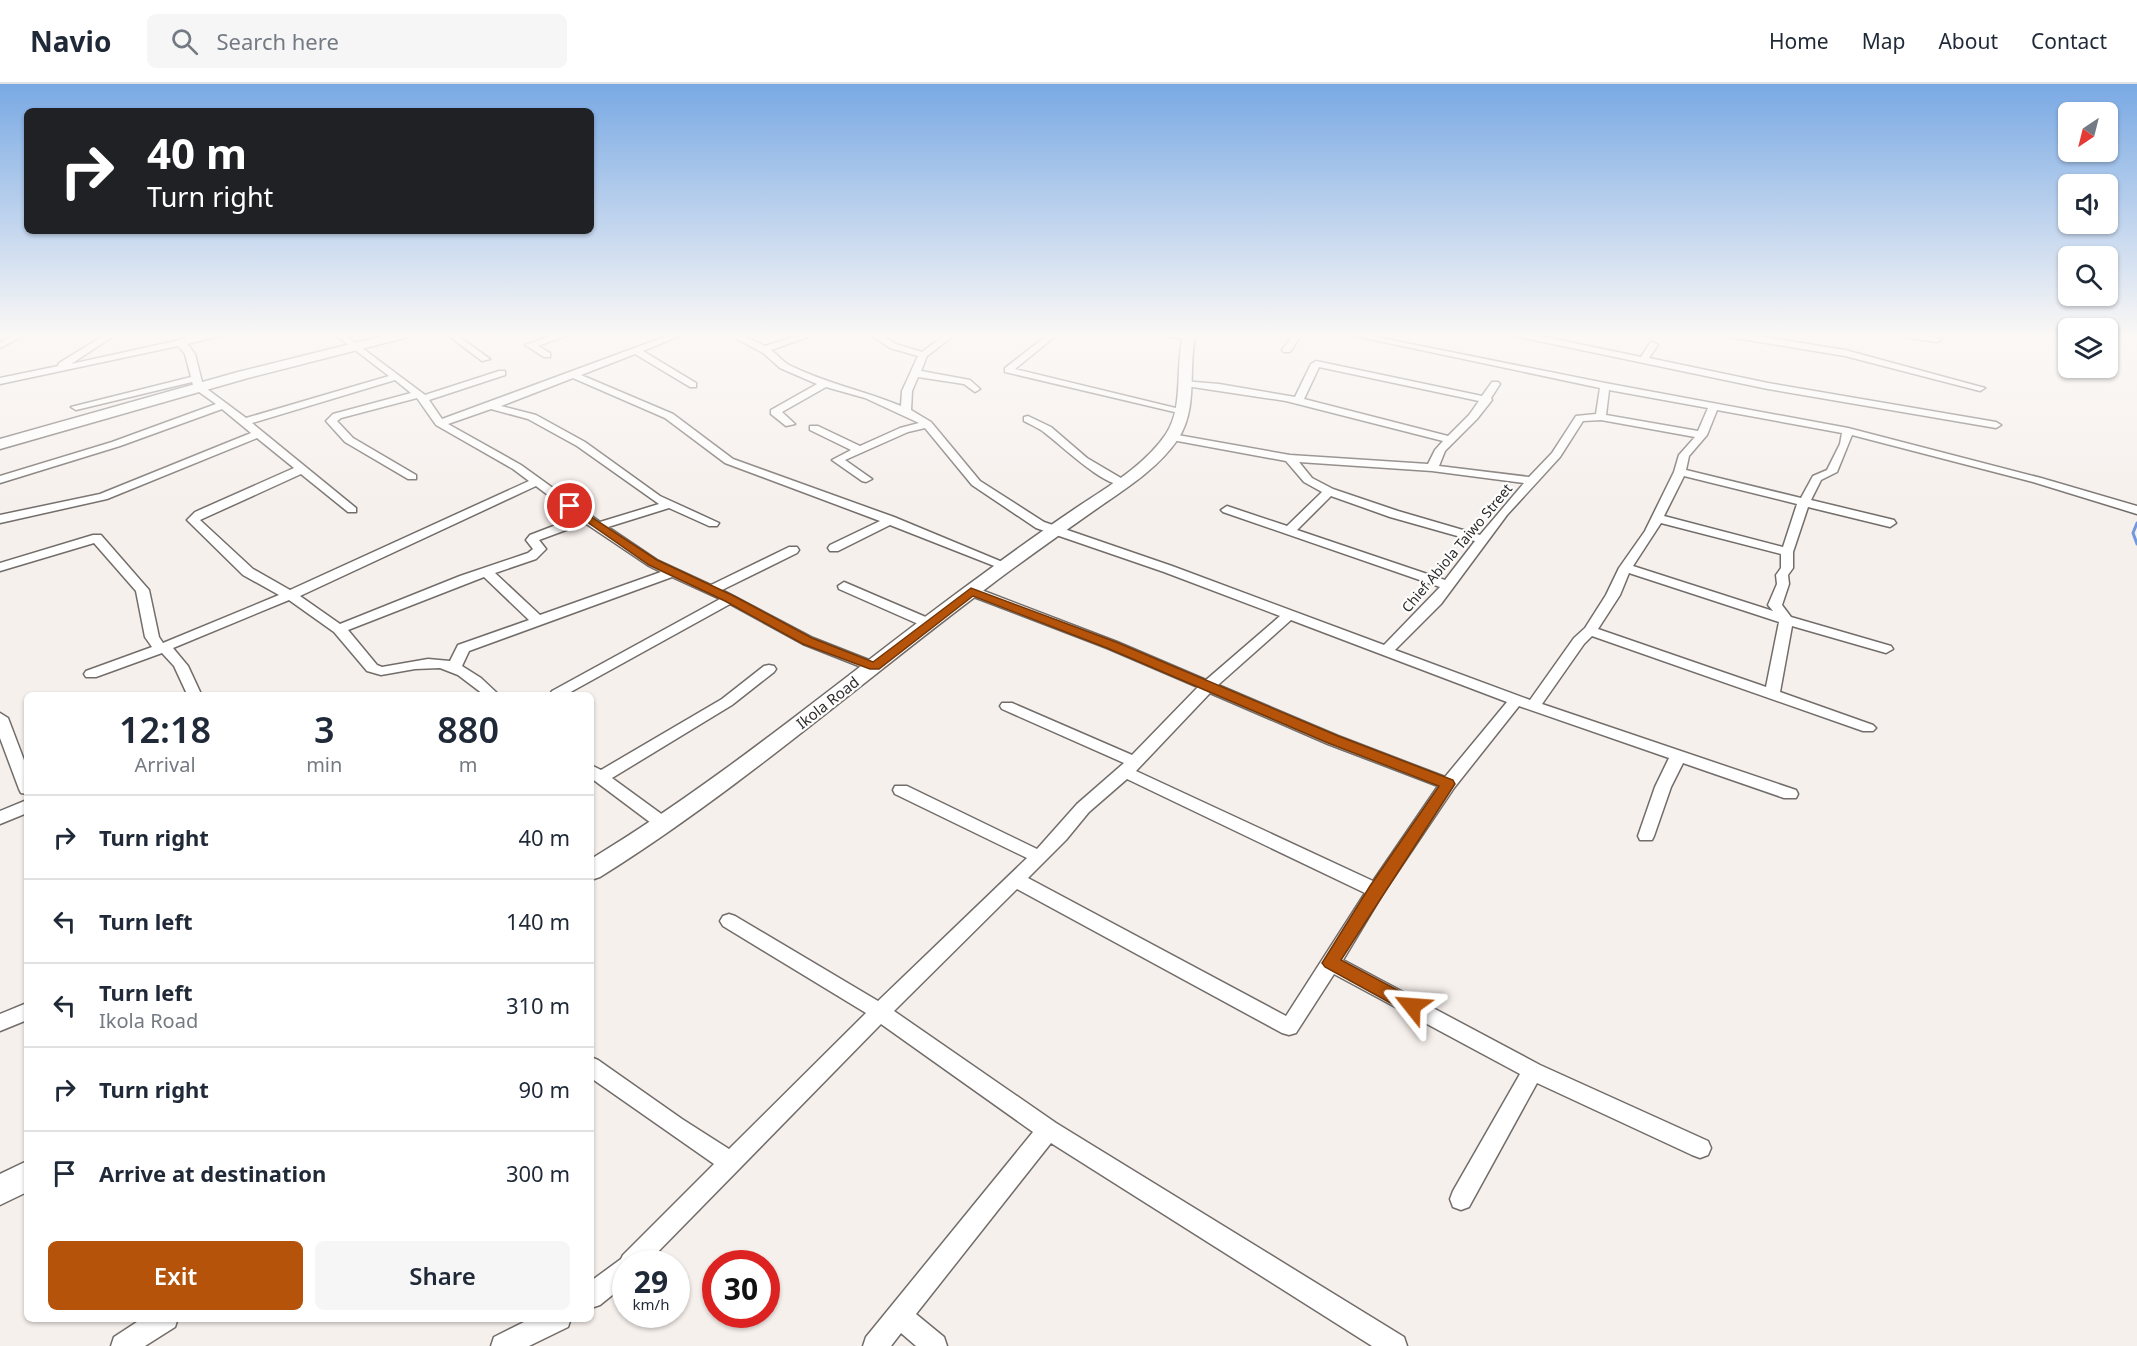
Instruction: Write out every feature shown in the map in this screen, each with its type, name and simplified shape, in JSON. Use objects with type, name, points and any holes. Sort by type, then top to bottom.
[{"type":"street","points":[[76,407],[152,392]]},
{"type":"street","points":[[0,444],[168,392]]},
{"type":"street","points":[[208,392],[352,510]]},
{"type":"street","points":[[244,422],[346,392]]},
{"type":"street","points":[[416,392],[440,423],[538,481],[586,518],[672,572],[730,599],[808,641],[874,667]]},
{"type":"street","points":[[412,477],[349,440],[331,421],[337,416],[435,392]]},
{"type":"street","points":[[440,423],[526,392]]},
{"type":"street","points":[[613,392],[669,416],[729,461],[890,520],[1006,566]]},
{"type":"street","points":[[790,424],[775,412],[811,392]]},
{"type":"street","points":[[853,392],[906,412],[927,424],[976,483],[1032,520],[1525,702],[1790,794]]},
{"type":"street","points":[[906,412],[907,392]]},
{"type":"street","points":[[1101,392],[1183,411]]},
{"type":"street","name":"Ikola Road","points":[[594,869],[665,825],[788,735],[971,591],[1122,483],[1172,437],[1183,411],[1185,392]]},
{"type":"street","points":[[1253,392],[1298,402],[1309,409],[1378,419],[1449,439]]},
{"type":"street","points":[[1298,402],[1303,392]]},
{"type":"street","points":[[1448,392],[1487,400]]},
{"type":"street","points":[[1432,468],[1440,450],[1473,417],[1491,392]]},
{"type":"street","points":[[1601,417],[1604,392]]},
{"type":"street","points":[[1637,392],[1848,431],[2037,480],[2136,510]]},
{"type":"street","points":[[1800,392],[1996,425]]},
{"type":"street","points":[[0,480],[116,444],[223,405]]},
{"type":"street","points":[[491,406],[532,417],[564,435],[640,488],[712,523]]},
{"type":"street","points":[[1014,879],[1289,1027],[1376,890],[1448,784],[1590,630],[1613,595],[1625,568],[1651,531],[1680,472],[1684,454],[1701,435],[1714,406]]},
{"type":"street","name":"Chief Abiola Taiwo Street","points":[[1387,651],[1436,602],[1503,512],[1556,455],[1580,418],[1601,417],[1701,435]]},
{"type":"street","points":[[1028,419],[1047,429],[1083,460],[1122,483]]},
{"type":"street","points":[[866,479],[837,462],[904,430],[927,424]]},
{"type":"street","points":[[814,428],[861,450]]},
{"type":"street","points":[[1772,695],[1786,620],[1775,605],[1784,584],[1782,575],[1787,568],[1787,552],[1804,502],[1817,478],[1831,472],[1845,444],[1848,431]]},
{"type":"street","points":[[0,519],[103,497],[258,434]]},
{"type":"street","points":[[1172,437],[1290,458],[1432,468],[1533,481]]},
{"type":"street","points":[[1290,458],[1308,480],[1329,491],[1394,514],[1484,540]]},
{"type":"street","points":[[302,469],[199,515],[193,520],[248,572],[290,595],[339,629],[372,668],[376,670],[443,662],[454,667],[488,692]]},
{"type":"street","points":[[1680,472],[1890,523]]},
{"type":"street","points":[[91,674],[165,648],[290,595],[538,481]]},
{"type":"street","points":[[1288,532],[1329,491]]},
{"type":"street","points":[[599,526],[670,504]]},
{"type":"street","points":[[1227,510],[1447,585]]},
{"type":"street","points":[[339,629],[538,552],[540,549],[532,540],[534,538],[586,518]]},
{"type":"street","points":[[1656,518],[1787,552]]},
{"type":"street","points":[[834,548],[890,520]]},
{"type":"street","points":[[0,567],[97,538],[142,590],[152,637],[159,647],[165,648],[181,665],[193,692]]},
{"type":"street","points":[[712,590],[793,550]]},
{"type":"street","points":[[1625,568],[1786,620],[1886,649]]},
{"type":"street","points":[[486,572],[497,585],[519,601],[537,620]]},
{"type":"street","points":[[454,667],[463,648],[672,572]]},
{"type":"street","points":[[844,586],[930,624]]},
{"type":"street","points":[[971,591],[1112,645],[1333,740],[1448,784]]},
{"type":"street","points":[[561,692],[730,599]]},
{"type":"street","points":[[644,1250],[880,1012],[1039,857],[1083,808],[1130,767],[1207,687],[1288,616]]},
{"type":"street","points":[[1590,630],[1868,728]]},
{"type":"street","points":[[665,825],[596,773],[727,702],[769,669]]},
{"type":"street","points":[[1007,706],[1376,890]]},
{"type":"street","points":[[0,718],[24,781]]},
{"type":"street","points":[[1646,836],[1663,787],[1679,754]]},
{"type":"street","points":[[901,790],[1039,857]]},
{"type":"street","points":[[0,818],[24,807]]},
{"type":"street","points":[[729,921],[880,1012],[1048,1130],[1395,1346]]},
{"type":"street","points":[[1331,963],[1533,1071],[1700,1148]]},
{"type":"street","points":[[0,1023],[24,1012]]},
{"type":"street","points":[[594,1068],[674,1126],[731,1163]]},
{"type":"street","points":[[1461,1199],[1533,1071]]},
{"type":"street","points":[[875,1346],[1048,1130]]},
{"type":"street","points":[[0,1190],[24,1178]]},
{"type":"street","points":[[594,1294],[612,1280]]},
{"type":"street","points":[[899,1316],[935,1346]]},
{"type":"street","points":[[123,1346],[160,1322]]},
{"type":"street","points":[[503,1346],[551,1322]]},
{"type":"waterway","points":[[2137,523],[2133,533],[2137,544]]},
{"type":"route","points":[[570,506],[653,562],[730,599],[808,641],[874,667],[971,591],[1112,645],[1333,740],[1448,784],[1376,890],[1331,963],[1412,1006]]}]
